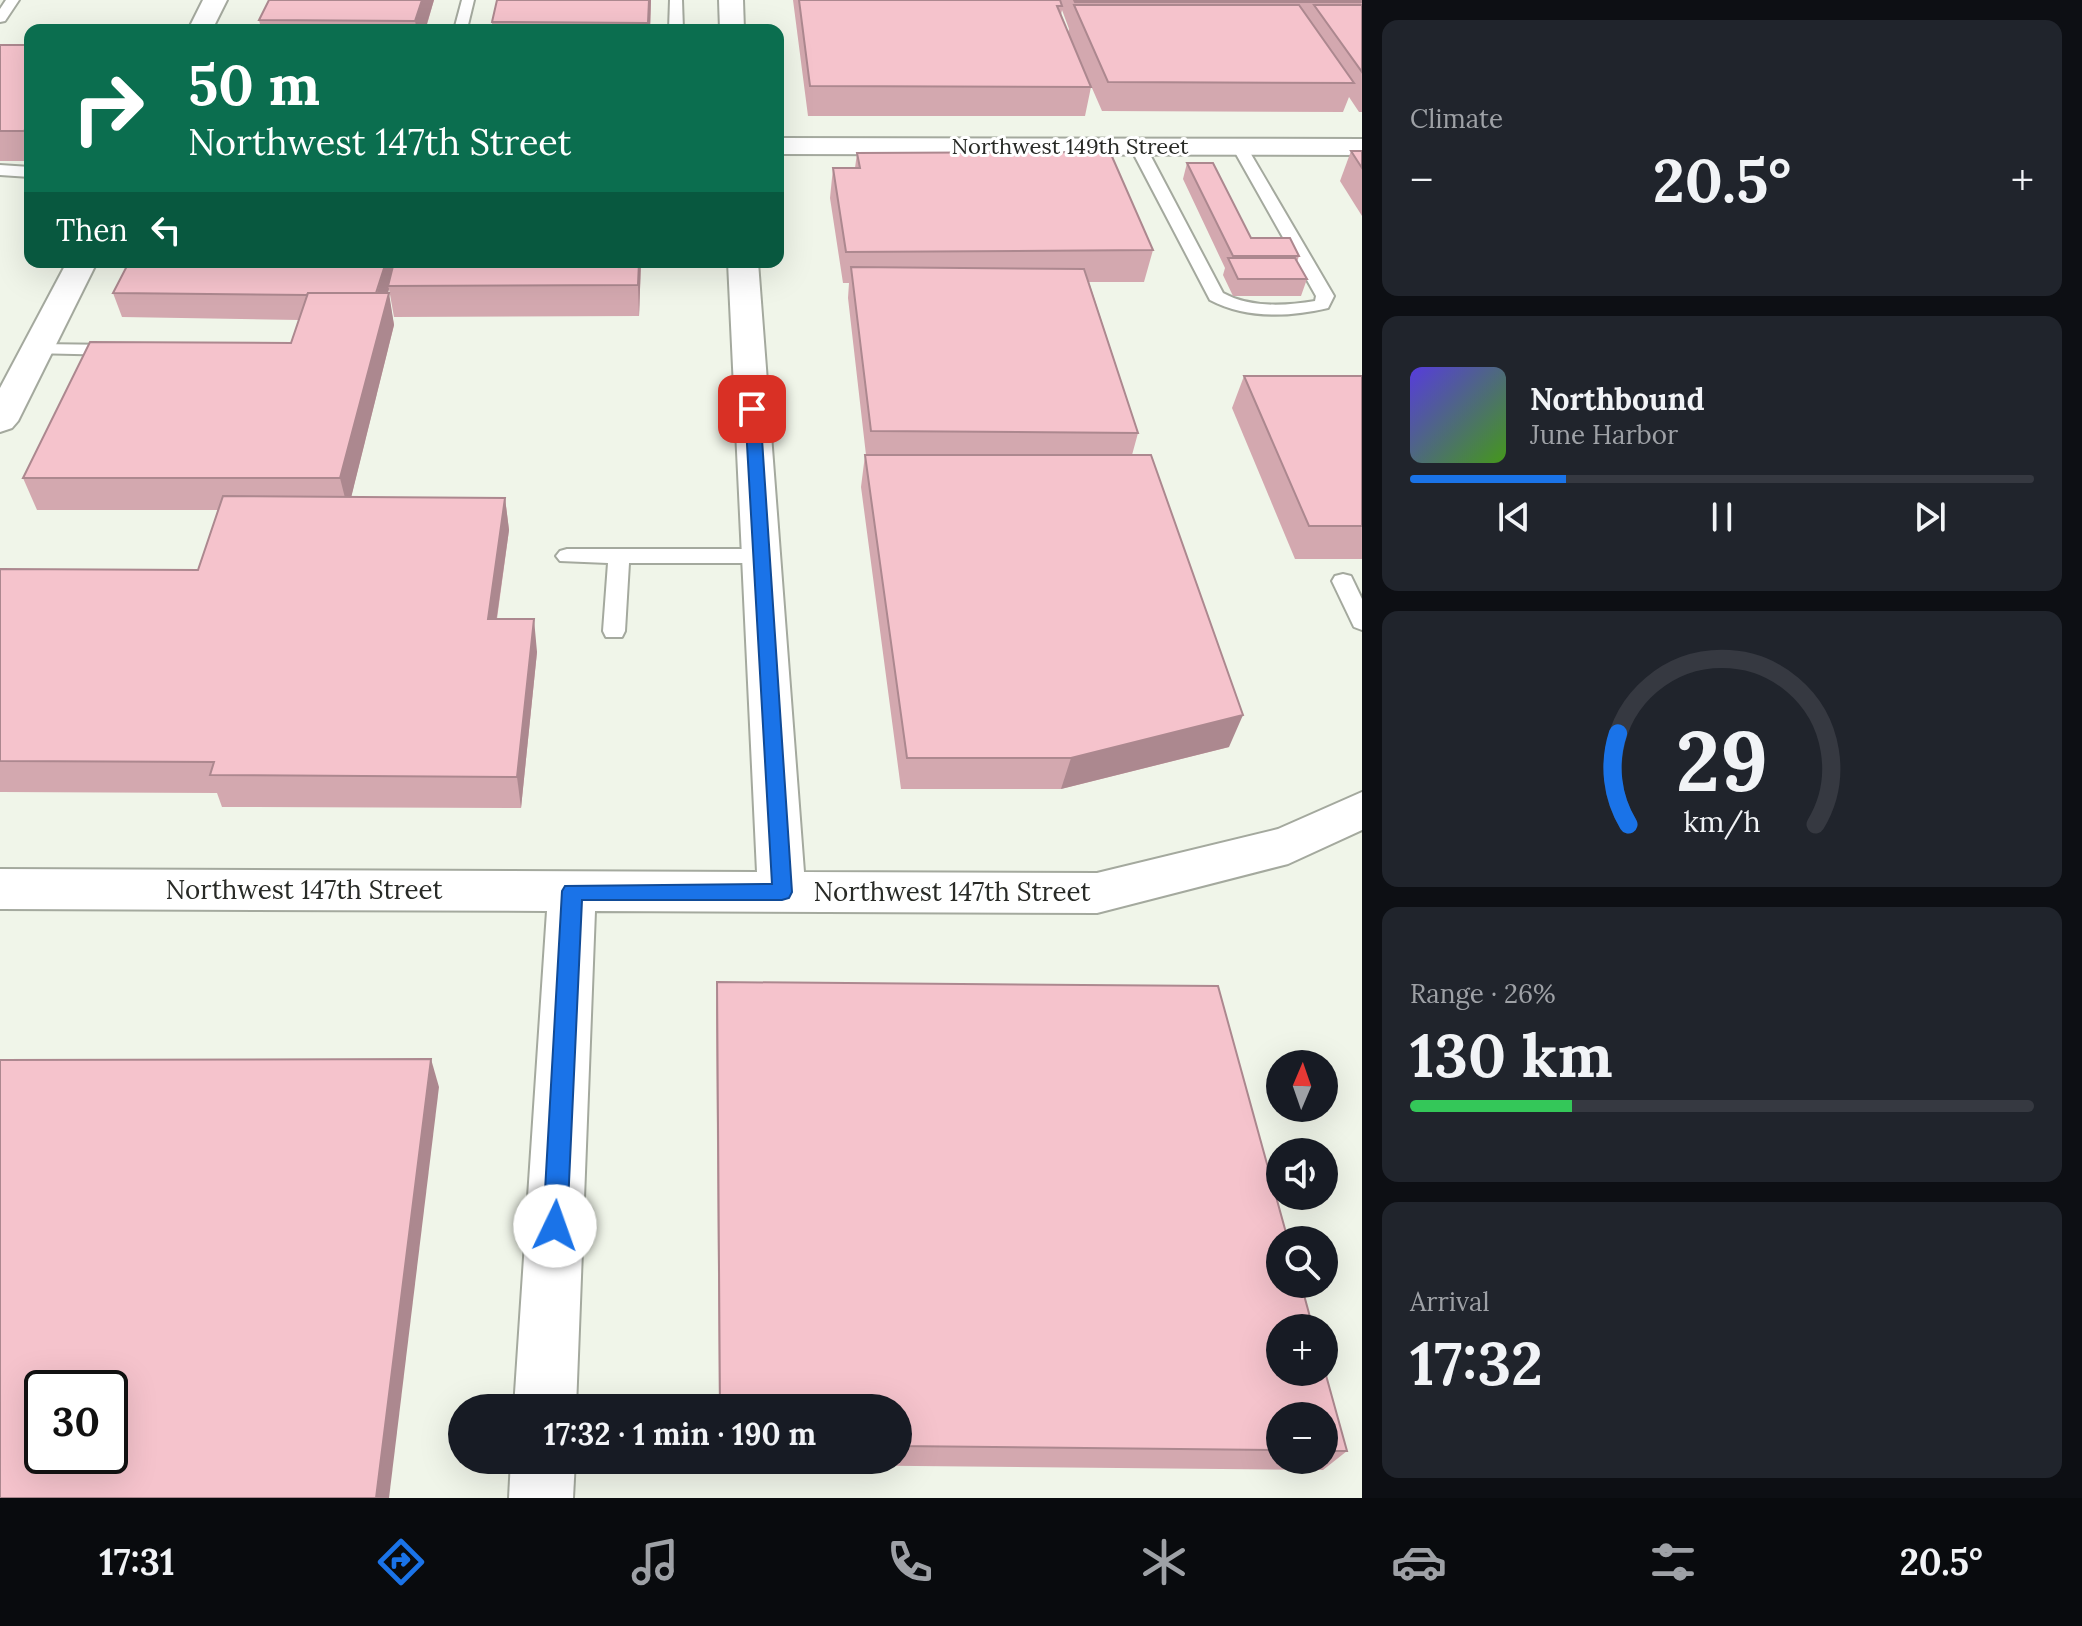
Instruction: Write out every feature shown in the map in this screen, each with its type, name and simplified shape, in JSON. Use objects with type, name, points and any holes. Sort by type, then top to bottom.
[{"type":"street","points":[[203,24],[215,0]]},
{"type":"street","points":[[731,0],[732,24]]},
{"type":"street","name":"Northwest 149th Street","points":[[784,146],[1362,147]]},
{"type":"street","points":[[0,421],[79,268]]},
{"type":"street","points":[[743,268],[782,892]]},
{"type":"street","name":"Northwest 147th Street","points":[[0,889],[1097,893],[1288,845],[1362,810]]},
{"type":"street","points":[[546,1394],[572,891]]},
{"type":"street","points":[[541,1498],[542,1474]]},
{"type":"lane","points":[[0,18],[13,0]]},
{"type":"lane","points":[[461,24],[468,0]]},
{"type":"lane","points":[[676,0],[676,24]]},
{"type":"lane","points":[[1138,147],[1216,296],[1228,305],[1240,307],[1309,308],[1322,304],[1325,296],[1311,267],[1240,147]]},
{"type":"lane","points":[[0,170],[24,172]]},
{"type":"lane","points":[[36,349],[143,350]]},
{"type":"lane","points":[[567,556],[762,556]]},
{"type":"lane","points":[[614,631],[619,556]]},
{"type":"lane","points":[[1343,581],[1362,622]]},
{"type":"building","points":[[269,0],[422,0],[415,21],[259,20]]},
{"type":"building","points":[[497,0],[649,0],[648,23],[492,22]]},
{"type":"building","points":[[799,0],[1060,0],[1062,6],[1057,6],[1091,87],[810,86]]},
{"type":"building","points":[[1362,0],[1362,2],[1075,2]]},
{"type":"building","points":[[1074,5],[1299,5],[1354,83],[1108,82]]},
{"type":"building","points":[[1314,5],[1362,5],[1362,72]]},
{"type":"building","points":[[0,45],[24,45],[24,131],[0,131]]},
{"type":"building","points":[[1351,151],[1362,151],[1362,168]]},
{"type":"building","points":[[1110,152],[1153,250],[846,252],[833,168],[860,168],[857,153]]},
{"type":"building","points":[[1187,163],[1213,163],[1251,238],[1290,238],[1299,256],[1233,256]]},
{"type":"building","points":[[1228,258],[1295,258],[1307,279],[1238,279]]},
{"type":"building","points":[[851,267],[1084,269],[1138,433],[871,431]]},
{"type":"building","points":[[126,268],[384,268],[376,293],[113,293]]},
{"type":"building","points":[[392,268],[639,268],[638,285],[388,286]]},
{"type":"building","points":[[308,293],[389,293],[340,478],[23,478],[90,342],[291,343]]},
{"type":"building","points":[[1244,376],[1362,376],[1362,526],[1309,526]]},
{"type":"building","points":[[865,455],[1151,455],[1243,715],[1071,758],[907,758]]},
{"type":"building","points":[[223,496],[505,498],[488,619],[534,619],[517,777],[210,775],[214,762],[0,761],[0,569],[198,570]]},
{"type":"building","points":[[717,982],[1218,986],[1266,1160],[1266,1210],[1280,1210],[1284,1226],[1266,1226],[1266,1298],[1305,1298],[1309,1314],[1266,1314],[1266,1386],[1329,1386],[1333,1402],[1266,1402],[1266,1450],[912,1446],[912,1394],[720,1394]]},
{"type":"building","points":[[431,1059],[376,1498],[0,1498],[0,1060]]},
{"type":"building","points":[[1338,1419],[1347,1451],[1338,1451]]},
{"type":"route","points":[[555,1226],[572,891],[782,892],[752,409]]}]
